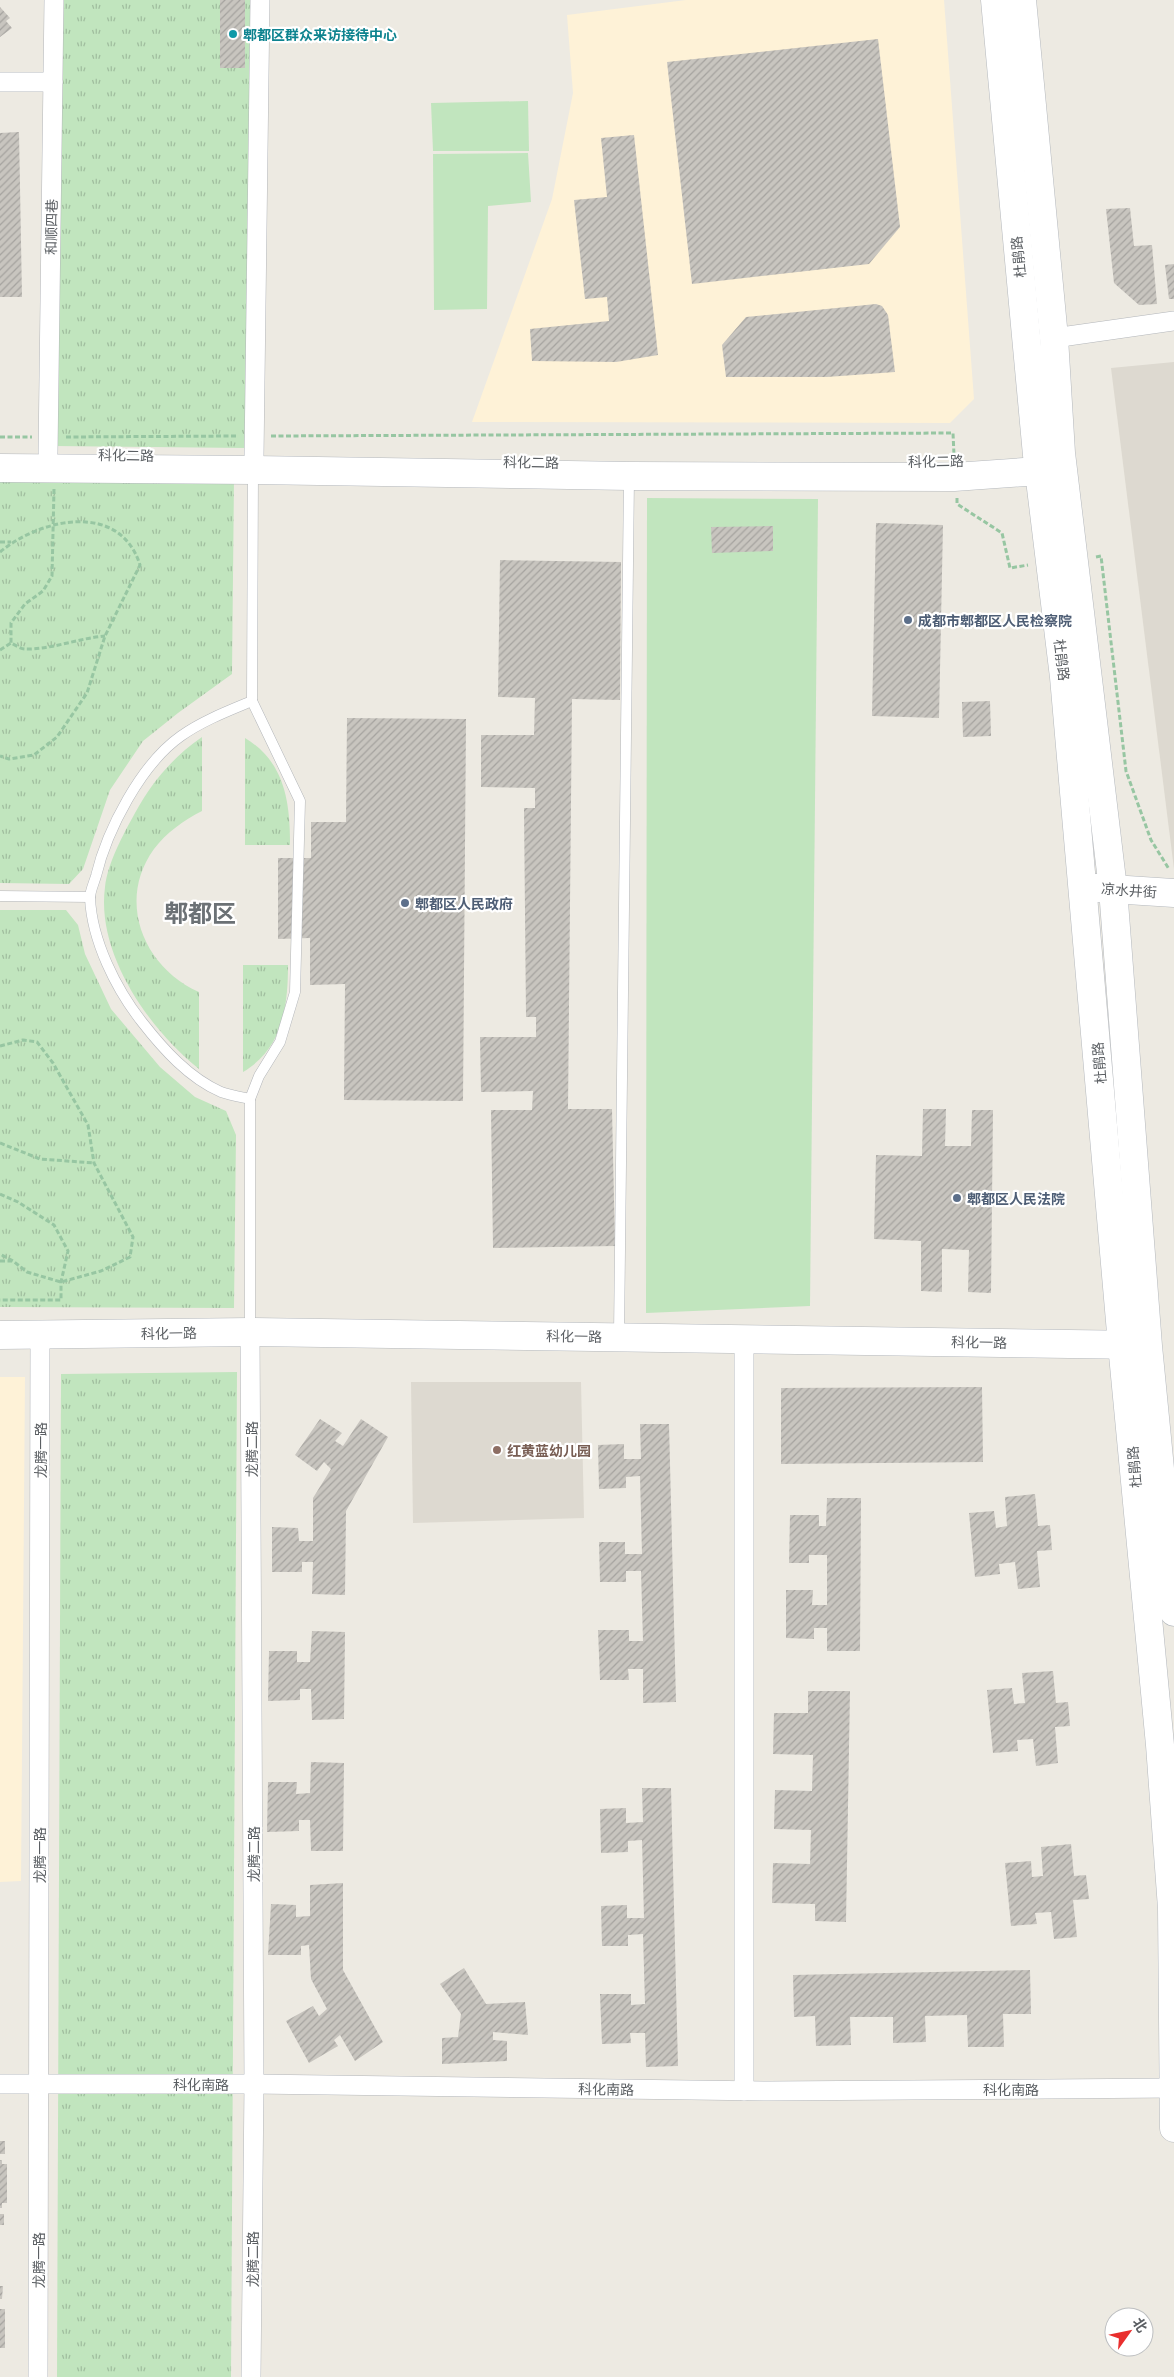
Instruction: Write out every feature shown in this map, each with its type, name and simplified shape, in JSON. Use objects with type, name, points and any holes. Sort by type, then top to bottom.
[{"type":"main road","name":"杜鹃路","points":[[994,0],[1046,459],[1113,889],[1135,1345],[1159,1735],[1172,1908],[1174,2128]]},
{"type":"main road","name":"杜鹃路","points":[[1022,0],[1054,338],[1046,459]]},
{"type":"main road","name":"科化二路","points":[[0,453],[48,445],[629,470],[954,470],[1046,459]]},
{"type":"main road","points":[[0,468],[254,454]]},
{"type":"main road","name":"杜鹃路","points":[[1061,561],[1064,677],[1084,887],[1135,1345],[1174,1612]]},
{"type":"main road","name":"凉水井街","points":[[1084,887],[1174,893]]},
{"type":"main road","name":"科化一路","points":[[0,1334],[250,1332],[1135,1345]]},
{"type":"street","name":"和顺四巷","points":[[48,445],[54,0]]},
{"type":"street","points":[[254,454],[260,0]]},
{"type":"street","points":[[0,82],[53,82]]},
{"type":"street","points":[[1054,338],[1174,321]]},
{"type":"street","name":"龙腾二路","points":[[250,1332],[254,2084],[251,2377]]},
{"type":"street","name":"龙腾一路","points":[[38,2377],[40,1334]]},
{"type":"street","points":[[744,1339],[744,2091]]},
{"type":"street","name":"科化南路","points":[[0,2084],[254,2084],[744,2091],[1174,2088]]},
{"type":"lane","points":[[250,1332],[250,1099],[258,1076],[280,1042],[295,992],[300,801],[252,701],[254,454]]},
{"type":"lane","points":[[619,1337],[629,470]]},
{"type":"lane","points":[[250,1099],[222,1092],[197,1077],[162,1048],[140,1020],[114,978],[97,937],[90,897],[100,859],[123,808],[152,764],[180,736],[221,714],[252,701]]},
{"type":"lane","points":[[0,896],[90,897]]},
{"type":"path","points":[[0,436],[48,445],[254,454],[953,433],[957,504],[1002,532],[1010,568],[1101,556],[1126,771],[1151,840],[1170,872],[1174,872]]},
{"type":"path","points":[[11,643],[11,623],[25,604],[44,590],[52,576],[54,488],[45,488]]},
{"type":"path","points":[[0,552],[11,542],[53,524],[85,521],[118,531],[135,548],[140,565],[105,636],[87,693],[57,737],[34,755],[9,758],[0,756]]},
{"type":"path","points":[[0,542],[11,542]]},
{"type":"path","points":[[11,643],[24,649],[68,643],[87,637],[105,636]]},
{"type":"path","points":[[0,650],[11,643]]},
{"type":"path","points":[[0,1046],[23,1040],[37,1042],[53,1063],[88,1125],[94,1163],[132,1236],[130,1257],[101,1271],[62,1282],[27,1272],[0,1254]]},
{"type":"path","points":[[0,1143],[40,1159],[94,1163]]},
{"type":"path","points":[[0,1194],[18,1202],[54,1225],[68,1251],[62,1282],[62,1300],[0,1300]]},
{"type":"path","points":[[0,1261],[13,1261]]},
{"type":"shaded area","points":[[686,0],[944,0],[974,399],[950,423],[472,422],[552,199],[573,93],[567,15]]},
{"type":"shaded area","points":[[1174,362],[1174,869],[1111,368]]},
{"type":"shaded area","points":[[0,1377],[25,1377],[21,1881],[0,1882]]},
{"type":"shaded area","name":"红黄蓝幼儿园","points":[[411,1382],[581,1382],[584,1518],[413,1523]]},
{"type":"green space","points":[[59,0],[251,0],[246,448],[53,446]]},
{"type":"green space","points":[[528,101],[529,151],[433,151],[431,103]]},
{"type":"green space","points":[[528,153],[531,202],[488,206],[487,309],[434,310],[433,154]]},
{"type":"green space","points":[[0,477],[234,478],[232,674],[143,741],[110,790],[83,869],[69,884],[0,883]]},
{"type":"green space","points":[[647,498],[818,499],[810,1306],[646,1313]]},
{"type":"green space","points":[[202,737],[202,811],[176,827],[154,849],[143,869],[137,890],[137,911],[142,931],[151,950],[163,967],[180,981],[199,992],[199,1069],[162,1033],[145,1012],[130,988],[109,938],[104,912],[105,887],[109,868],[135,813],[164,771]]},
{"type":"green space","points":[[245,738],[269,759],[277,771],[289,814],[290,845],[245,845]]},
{"type":"green space","points":[[0,910],[66,910],[78,925],[85,954],[111,1009],[160,1067],[195,1097],[226,1111],[236,1135],[234,1308],[0,1307]]},
{"type":"green space","points":[[243,965],[288,965],[288,981],[284,1012],[274,1039],[256,1063],[243,1072]]},
{"type":"green space","points":[[237,1372],[231,2377],[57,2377],[61,1374]]},
{"type":"building","name":"郫都区群众来访接待中心","points":[[220,0],[245,0],[245,68],[220,68]]},
{"type":"building","points":[[0,7],[10,18],[6,21],[12,28],[0,37]]},
{"type":"building","points":[[878,39],[900,227],[869,264],[692,284],[667,62]]},
{"type":"building","points":[[19,132],[22,297],[0,297],[0,133]]},
{"type":"building","points":[[634,135],[658,355],[616,362],[532,361],[530,329],[609,321],[607,297],[585,299],[574,200],[607,197],[601,138]]},
{"type":"building","points":[[1130,208],[1134,246],[1152,245],[1157,304],[1139,305],[1114,283],[1106,209]]},
{"type":"building","points":[[1174,264],[1174,299],[1169,299],[1165,265]]},
{"type":"building","points":[[876,304],[882,306],[888,315],[895,372],[827,377],[726,377],[722,345],[746,317]]},
{"type":"building","name":"成都市郫都区人民检察院","points":[[876,523],[943,525],[939,718],[872,716]]},
{"type":"building","points":[[773,526],[773,551],[712,553],[711,527]]},
{"type":"building","points":[[500,560],[621,562],[620,700],[572,699],[568,1109],[612,1109],[615,1246],[493,1248],[491,1110],[532,1110],[533,1091],[481,1092],[480,1037],[536,1037],[536,1017],[526,1017],[524,808],[535,808],[535,788],[481,787],[481,735],[534,735],[535,698],[498,697]]},
{"type":"building","points":[[990,701],[991,736],[963,737],[962,702]]},
{"type":"building","name":"郫都区人民政府","points":[[347,718],[466,719],[463,1101],[344,1100],[345,984],[310,985],[310,938],[278,939],[278,858],[311,858],[311,822],[346,822]]},
{"type":"building","name":"郫都区人民法院","points":[[923,1109],[946,1109],[945,1146],[971,1146],[972,1110],[993,1110],[991,1293],[968,1292],[969,1250],[942,1249],[942,1292],[921,1291],[921,1241],[874,1239],[876,1155],[922,1156]]},
{"type":"building","points":[[982,1387],[983,1462],[781,1464],[781,1388]]},
{"type":"building","points":[[320,1419],[342,1433],[335,1441],[343,1446],[361,1419],[388,1437],[346,1511],[345,1595],[312,1594],[313,1562],[302,1562],[302,1572],[272,1572],[272,1527],[298,1528],[299,1541],[313,1541],[313,1498],[331,1469],[324,1462],[317,1471],[295,1455]]},
{"type":"building","points":[[640,1424],[669,1424],[676,1702],[643,1703],[643,1669],[628,1669],[629,1680],[600,1680],[598,1630],[629,1630],[629,1641],[643,1641],[641,1571],[626,1571],[626,1582],[600,1582],[599,1542],[625,1542],[625,1554],[642,1554],[640,1476],[626,1477],[626,1488],[599,1489],[598,1445],[624,1444],[624,1459],[641,1459]]},
{"type":"building","points":[[1035,1494],[1038,1526],[1050,1525],[1052,1550],[1037,1551],[1040,1587],[1018,1589],[1015,1562],[999,1564],[1000,1574],[975,1577],[969,1513],[994,1511],[996,1528],[1007,1526],[1005,1497]]},
{"type":"building","points":[[827,1498],[861,1498],[860,1651],[827,1651],[827,1628],[814,1628],[814,1639],[786,1638],[786,1590],[813,1590],[812,1605],[827,1605],[827,1555],[809,1555],[809,1563],[789,1563],[790,1515],[819,1515],[819,1526],[826,1526]]},
{"type":"building","points":[[312,1631],[345,1632],[344,1719],[312,1720],[311,1689],[300,1689],[300,1700],[268,1701],[269,1651],[297,1651],[297,1662],[310,1662]]},
{"type":"building","points":[[1053,1671],[1056,1703],[1068,1702],[1070,1726],[1055,1727],[1058,1763],[1036,1766],[1033,1739],[1017,1740],[1018,1751],[993,1753],[987,1690],[1012,1688],[1014,1704],[1025,1703],[1022,1673]]},
{"type":"building","points":[[808,1691],[850,1691],[846,1922],[815,1921],[815,1904],[772,1903],[773,1863],[810,1864],[811,1830],[774,1829],[775,1790],[812,1791],[813,1755],[773,1754],[774,1713],[808,1713]]},
{"type":"building","points":[[311,1762],[344,1763],[343,1851],[311,1851],[310,1820],[299,1820],[299,1831],[267,1832],[268,1782],[297,1782],[296,1794],[310,1793]]},
{"type":"building","points":[[642,1788],[671,1788],[678,2066],[646,2067],[645,2033],[630,2033],[631,2043],[602,2044],[600,1994],[631,1994],[631,2005],[645,2004],[643,1934],[628,1935],[628,1946],[602,1946],[601,1906],[627,1905],[627,1918],[644,1918],[642,1840],[628,1841],[628,1852],[601,1853],[600,1809],[626,1808],[626,1823],[643,1822]]},
{"type":"building","points":[[1071,1844],[1074,1876],[1086,1875],[1089,1899],[1073,1900],[1077,1937],[1054,1939],[1051,1912],[1035,1913],[1037,1924],[1011,1926],[1005,1863],[1031,1861],[1032,1877],[1043,1876],[1041,1847]]},
{"type":"building","points":[[343,1883],[343,1970],[383,2042],[355,2061],[340,2035],[334,2040],[338,2046],[309,2063],[286,2021],[313,2006],[319,2016],[327,2009],[311,1979],[309,1945],[301,1946],[301,1955],[268,1955],[271,1904],[296,1905],[296,1917],[310,1916],[310,1885]]},
{"type":"building","points":[[464,1968],[486,2004],[525,2002],[528,2035],[493,2032],[493,2040],[507,2041],[507,2061],[442,2064],[442,2038],[458,2037],[461,2014],[440,1984]]},
{"type":"building","points":[[1030,1970],[1031,2014],[1003,2014],[1004,2047],[968,2047],[967,2015],[925,2016],[926,2042],[893,2043],[893,2017],[850,2017],[851,2045],[816,2046],[815,2016],[794,2017],[793,1975]]},
{"type":"building","points":[[0,2141],[5,2141],[5,2154],[0,2154]]},
{"type":"building","points":[[0,2160],[2,2160],[2,2164],[7,2164],[7,2203],[2,2203],[2,2208],[0,2208]]},
{"type":"building","points":[[0,2214],[4,2214],[4,2225],[0,2225]]},
{"type":"building","points":[[0,2286],[3,2286],[2,2299],[0,2299]]},
{"type":"building","points":[[0,2309],[5,2309],[5,2348],[0,2348]]},
{"type":"place","name":"郫都区群众来访接待中心","points":[[233,34]]},
{"type":"place","name":"成都市郫都区人民检察院","points":[[908,620]]},
{"type":"place","name":"郫都区人民政府","points":[[405,903]]},
{"type":"place","name":"郫都区人民法院","points":[[957,1198]]},
{"type":"place","name":"红黄蓝幼儿园","points":[[497,1450]]},
{"type":"district","name":"郫都区","points":[[200,912]]}]
